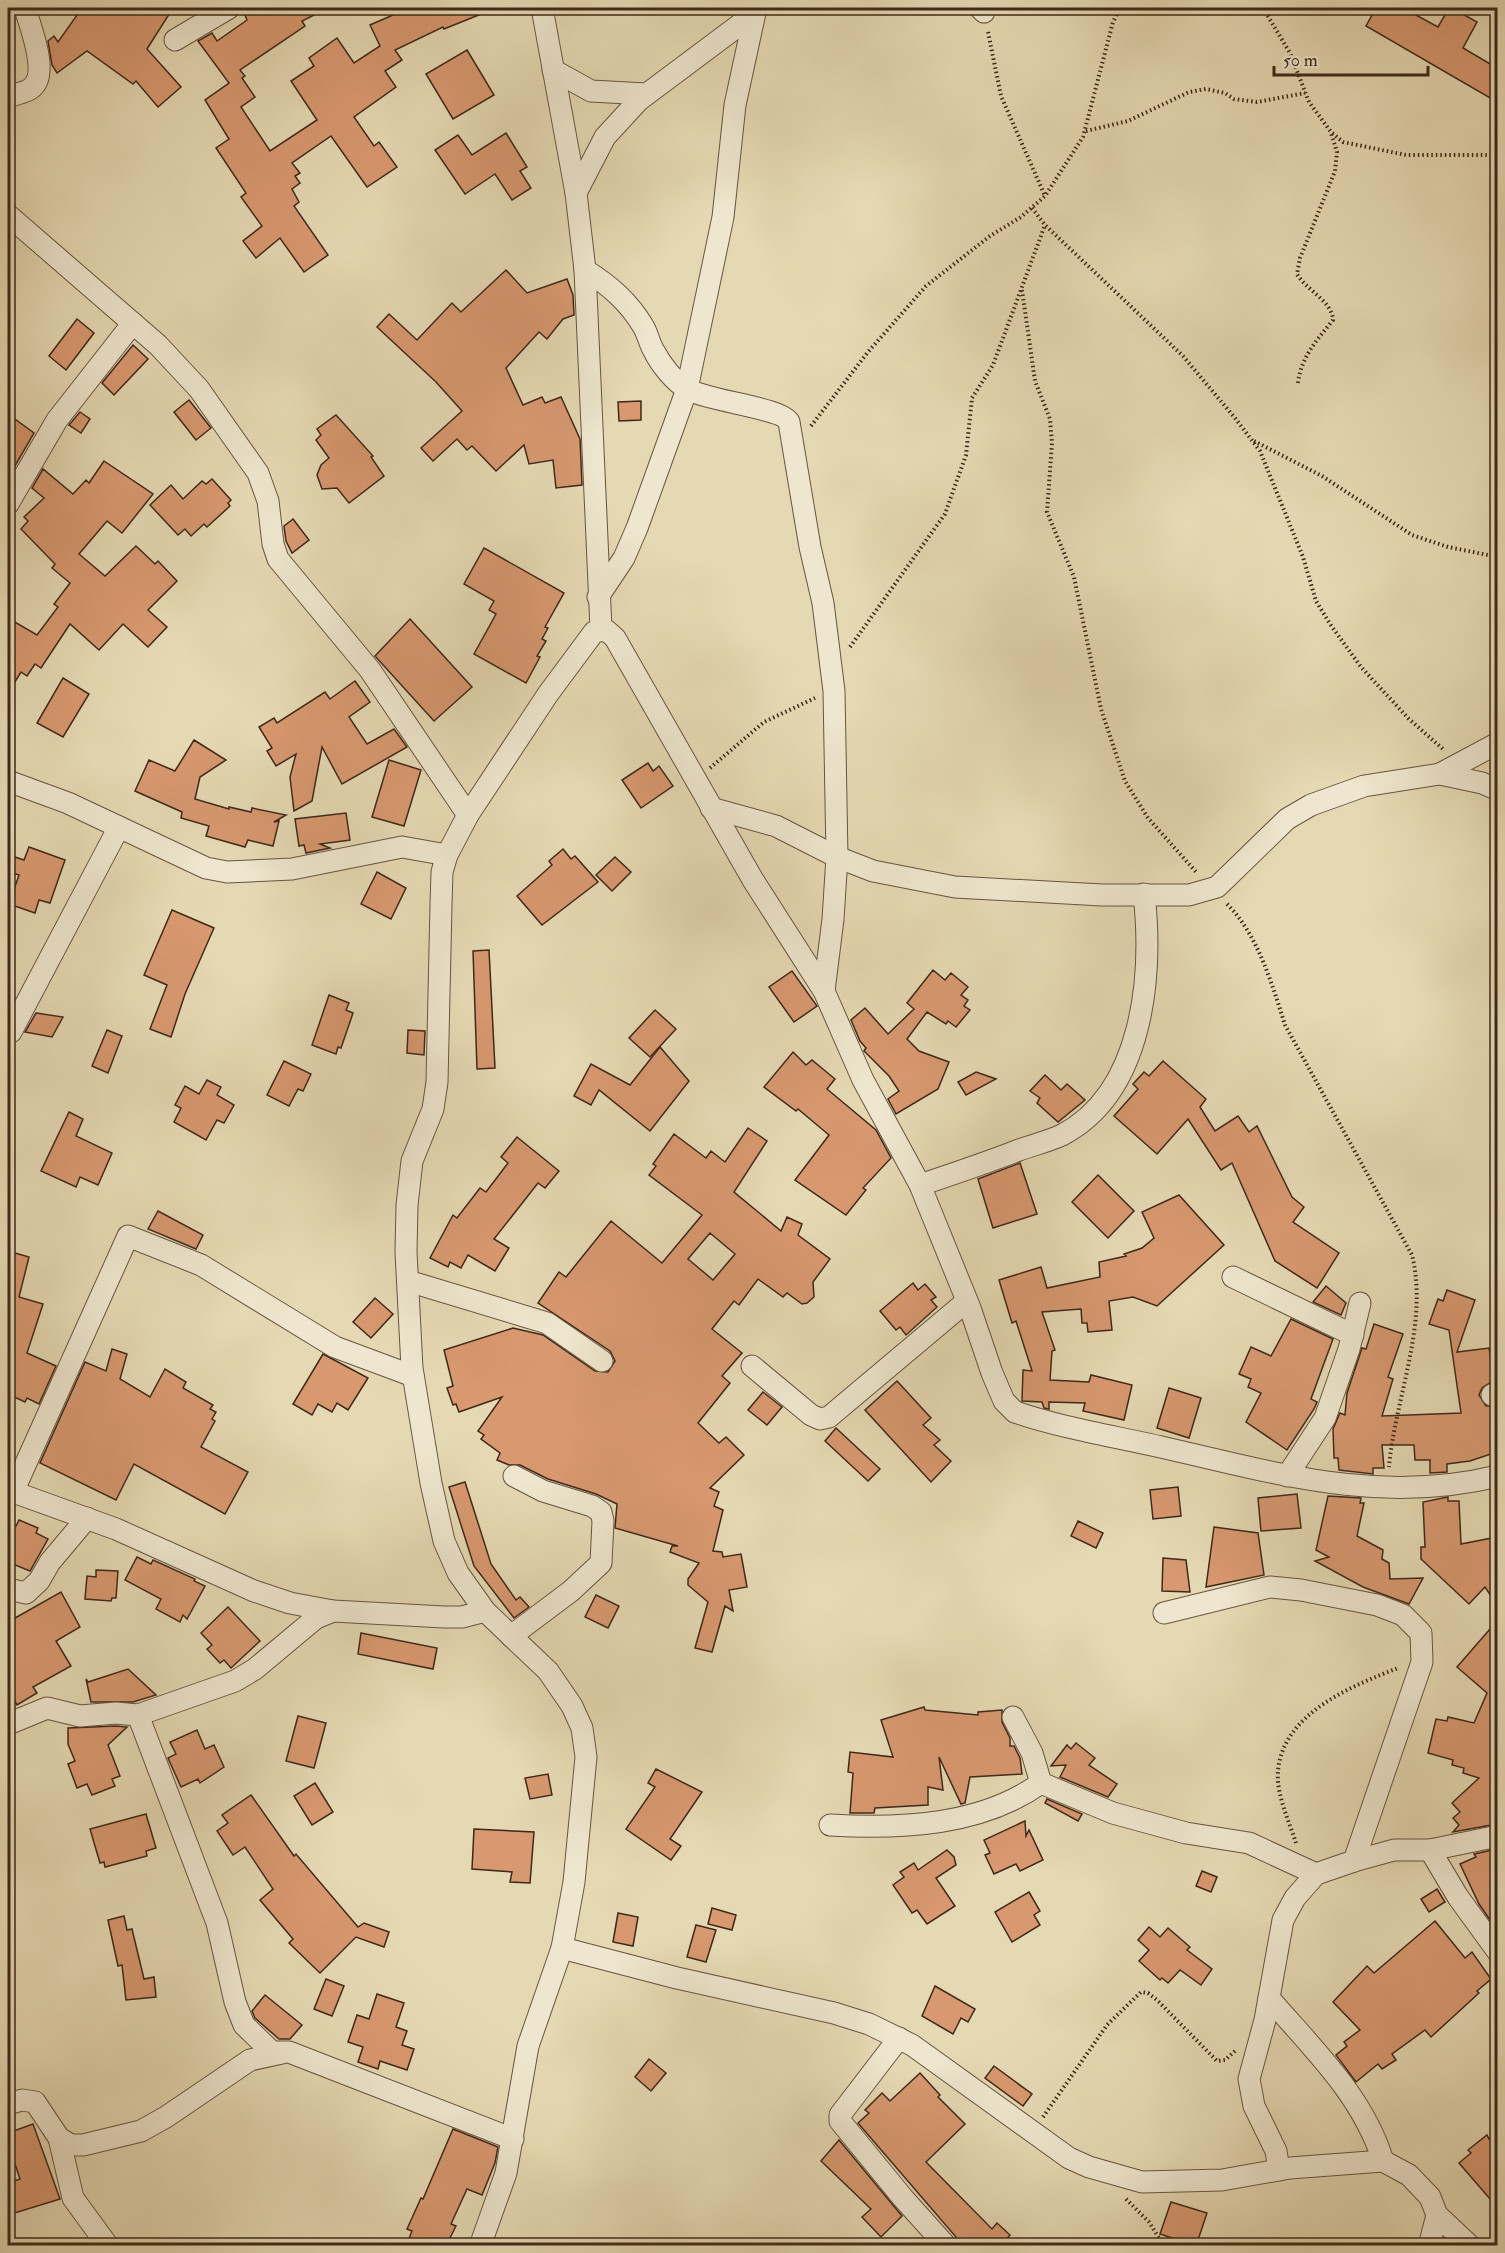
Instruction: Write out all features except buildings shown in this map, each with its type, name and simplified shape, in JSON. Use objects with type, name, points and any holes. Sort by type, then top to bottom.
[{"type":"street","points":[[8,97],[32,88],[40,77],[40,65],[26,8]]},
{"type":"street","points":[[175,40],[230,8]]},
{"type":"street","points":[[542,8],[576,193],[585,270],[601,629]]},
{"type":"street","points":[[576,193],[605,137],[646,94],[755,11]]},
{"type":"street","points":[[598,597],[624,558],[637,528],[687,388],[723,217],[735,105],[755,11]]},
{"type":"street","points":[[553,70],[591,91],[646,94]]},
{"type":"street","points":[[8,214],[158,345],[199,389],[247,453],[258,473],[268,501],[273,544],[278,559],[370,670],[468,815]]},
{"type":"street","points":[[585,270],[606,282],[622,297],[645,328],[653,351],[666,369],[687,388],[724,402],[782,414],[789,422],[810,546],[823,603],[834,691],[837,857],[833,919],[824,991]]},
{"type":"street","points":[[8,504],[57,420],[133,323]]},
{"type":"street","points":[[480,2246],[500,2194],[513,2139],[528,2046],[562,1948],[574,1882],[583,1811],[586,1741],[572,1706],[548,1671],[484,1611],[458,1572],[444,1541],[431,1483],[413,1376],[407,1205],[412,1161],[433,1109],[437,1082],[442,872],[447,855],[468,815],[582,645],[601,629]]},
{"type":"street","points":[[601,629],[615,638],[753,880],[824,991],[863,1080],[920,1185],[1004,1401],[1015,1412],[1287,1476],[1387,1489],[1437,1486],[1497,1476]]},
{"type":"street","points":[[711,808],[776,826],[837,857],[873,871],[955,887],[1189,895],[1212,889],[1230,876],[1287,819],[1311,805],[1364,786],[1447,770],[1497,743]]},
{"type":"street","points":[[1447,770],[1497,790]]},
{"type":"street","points":[[8,782],[68,803],[206,868],[227,872],[292,869],[402,847],[447,855]]},
{"type":"street","points":[[11,1032],[119,827]]},
{"type":"street","points":[[920,1185],[1062,1135],[1089,1116],[1104,1098],[1122,1073],[1132,1053],[1141,1010],[1148,929],[1143,894]]},
{"type":"street","points":[[413,1376],[335,1347],[201,1265],[128,1236],[10,1491],[87,1518],[255,1591],[290,1603],[333,1611],[462,1617],[484,1611]]},
{"type":"street","points":[[1233,1276],[1353,1335]]},
{"type":"street","points":[[408,1281],[547,1323],[602,1361]]},
{"type":"street","points":[[752,1366],[811,1416],[820,1419],[829,1417],[967,1301]]},
{"type":"street","points":[[1287,1476],[1324,1418],[1353,1335],[1360,1303]]},
{"type":"street","points":[[511,1636],[571,1591],[601,1563],[603,1521],[601,1512],[592,1506],[543,1491],[514,1476]]},
{"type":"street","points":[[8,1589],[26,1593],[39,1581],[50,1562],[87,1518]]},
{"type":"street","points":[[1164,1613],[1270,1587],[1301,1590],[1377,1605],[1403,1615],[1421,1633],[1422,1662],[1354,1861]]},
{"type":"street","points":[[8,1724],[47,1708],[80,1716],[116,1713],[138,1715],[235,1681],[255,1669],[316,1618],[333,1611]]},
{"type":"street","points":[[138,1715],[217,1923],[234,2002],[244,2025],[272,2052],[289,2052],[513,2139]]},
{"type":"street","points":[[1013,1717],[1032,1753],[1041,1784]]},
{"type":"street","points":[[1041,1784],[1113,1813],[1186,1833],[1249,1843],[1316,1874]]},
{"type":"street","points":[[830,1824],[886,1828],[958,1817],[1026,1794],[1041,1784]]},
{"type":"street","points":[[1279,2170],[1275,2151],[1254,2106],[1249,2079],[1269,1998],[1283,1920],[1295,1898],[1316,1874],[1354,1861],[1394,1850],[1430,1850],[1497,1836]]},
{"type":"street","points":[[1430,1850],[1458,1897],[1497,1952]]},
{"type":"street","points":[[562,1948],[677,1978],[834,2013],[899,2038],[952,2072],[1069,2158],[1089,2167],[1142,2182],[1222,2180],[1279,2170],[1383,2161],[1409,2175],[1430,2197],[1437,2215],[1470,2246]]},
{"type":"street","points":[[1269,1998],[1349,2091],[1374,2133],[1383,2161]]},
{"type":"street","points":[[899,2038],[840,2115],[840,2121],[946,2246]]},
{"type":"street","points":[[59,2138],[71,2145],[83,2145],[141,2131],[175,2112],[250,2060],[289,2052]]},
{"type":"street","points":[[8,2104],[21,2100],[36,2102],[59,2138],[73,2198],[108,2246]]},
{"type":"street","points":[[1429,2246],[1437,2215]]},
{"type":"path","points":[[793,445],[824,410],[867,352],[926,286],[1045,196],[1085,131],[1113,22],[1120,8]]},
{"type":"path","points":[[1263,8],[1290,53],[1305,93],[1330,132],[1337,152],[1335,171],[1300,258],[1297,274],[1302,283],[1330,308],[1333,320],[1308,351],[1300,370],[1298,383]]},
{"type":"path","points":[[982,10],[1001,96],[1045,196]]},
{"type":"path","points":[[1085,131],[1136,118],[1189,92],[1206,88],[1225,93],[1234,99],[1257,102],[1305,93]]},
{"type":"path","points":[[1330,132],[1343,142],[1406,155],[1497,155]]},
{"type":"path","points":[[1032,208],[1046,225],[1183,356],[1260,451],[1299,546],[1316,601],[1361,667],[1408,718],[1442,747],[1447,770]]},
{"type":"path","points":[[847,651],[945,514],[966,455],[972,398],[993,365],[1046,225]]},
{"type":"path","points":[[1022,290],[1035,381],[1050,419],[1052,443],[1047,512],[1074,577],[1101,709],[1125,781],[1148,818],[1231,908],[1250,936],[1273,987],[1285,1025],[1412,1255],[1419,1290],[1410,1348],[1392,1431],[1387,1489]]},
{"type":"path","points":[[1251,440],[1322,476],[1412,535],[1448,547],[1497,556]]},
{"type":"path","points":[[693,775],[720,762],[764,722],[793,706],[834,691]]},
{"type":"path","points":[[1294,1864],[1297,1848],[1278,1773],[1290,1735],[1313,1710],[1378,1676],[1422,1662]]},
{"type":"path","points":[[1032,2132],[1107,2025],[1141,1992],[1148,1993],[1156,2000],[1218,2062],[1225,2060],[1240,2045]]},
{"type":"path","points":[[1125,2199],[1149,2222],[1164,2246]]}]
